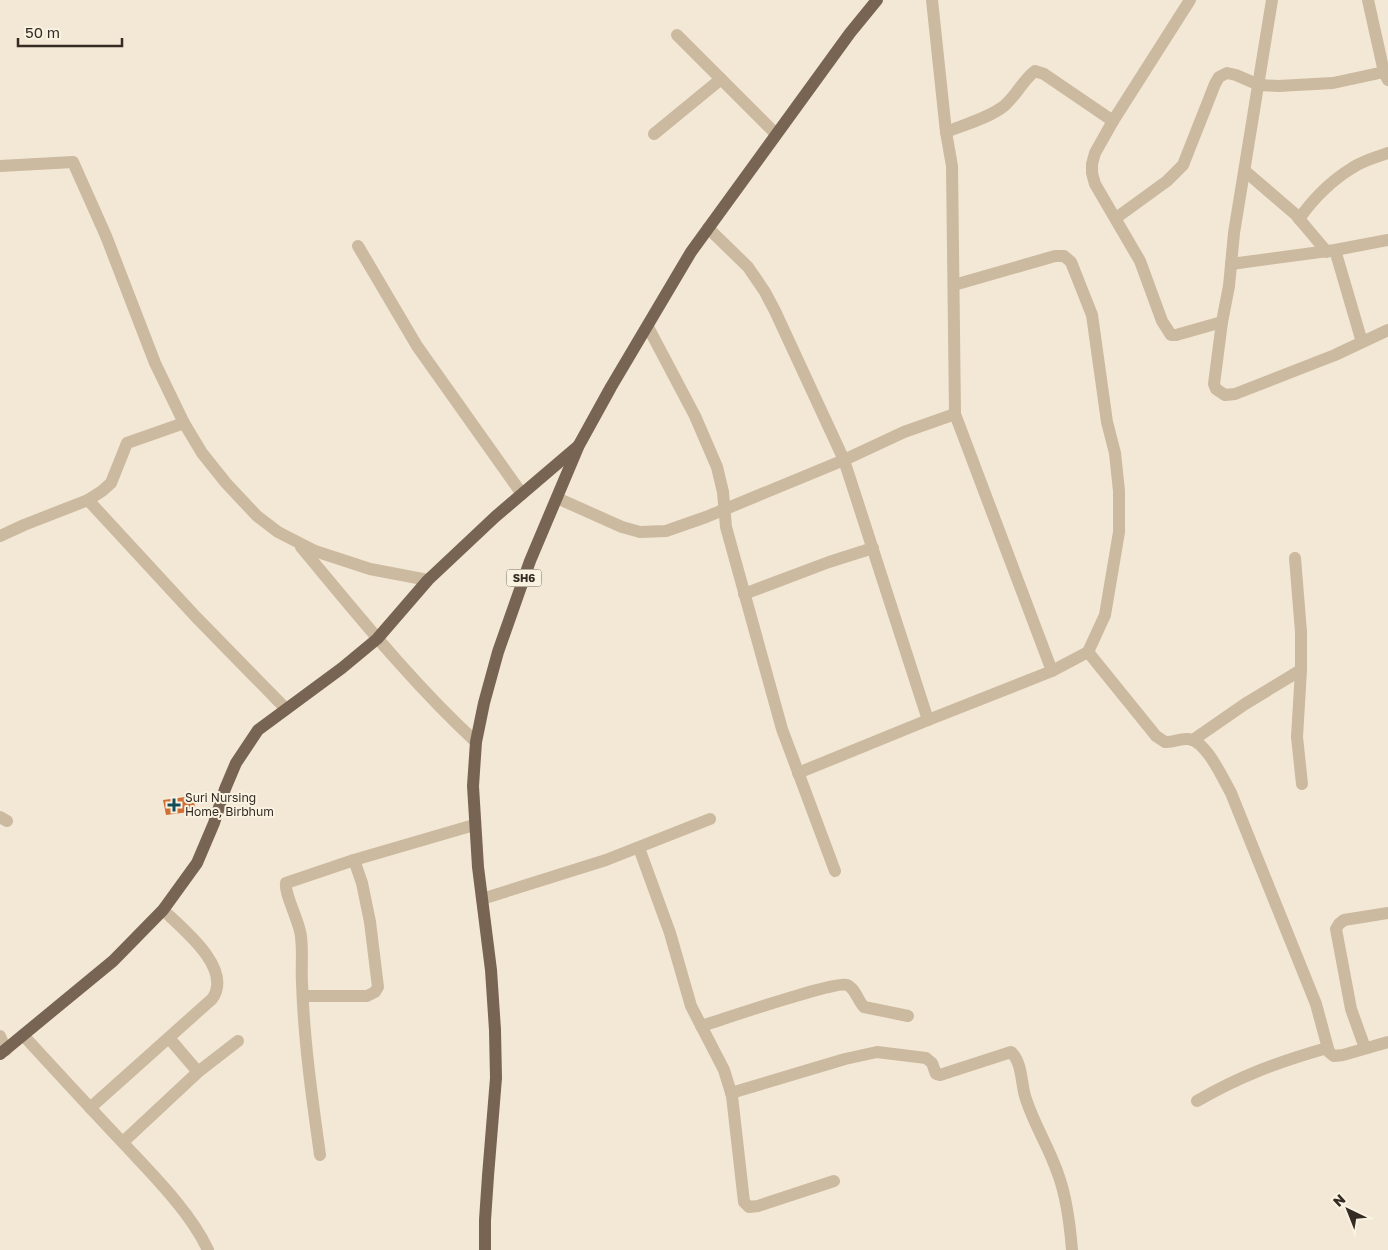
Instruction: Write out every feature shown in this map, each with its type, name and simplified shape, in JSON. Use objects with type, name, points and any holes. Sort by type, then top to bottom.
[{"type":"main road","name":"SH6","points":[[485,1250],[487,1184],[496,1078],[495,1030],[491,970],[474,825],[473,786],[476,742],[484,702],[498,652],[530,561],[579,445],[690,252],[850,33],[877,0]]},
{"type":"main road","points":[[3,1052],[113,961],[163,910],[197,863],[236,762],[258,730],[342,668],[377,639],[428,580],[495,517],[579,445]]},
{"type":"street","points":[[932,0],[946,132],[952,166],[955,414],[1052,671]]},
{"type":"street","points":[[1190,0],[1113,121],[1095,153],[1092,173],[1100,192],[1140,260],[1162,321],[1171,334],[1181,335],[1222,322]]},
{"type":"street","points":[[1272,0],[1234,233],[1229,286],[1214,384],[1216,389],[1225,394],[1235,394],[1336,355],[1388,330]]},
{"type":"street","points":[[1116,218],[1167,181],[1183,165],[1203,110],[1219,76],[1228,73],[1259,85],[1278,86],[1333,83],[1386,76],[1368,0]]},
{"type":"street","points":[[677,35],[776,134]]},
{"type":"street","points":[[946,132],[1002,107],[1013,98],[1035,71],[1044,74],[1113,121]]},
{"type":"street","points":[[654,134],[721,79]]},
{"type":"street","points":[[1299,219],[1310,203],[1323,190],[1353,167],[1388,153]]},
{"type":"street","points":[[0,166],[73,162],[106,236],[155,363],[184,423],[202,453],[257,516],[278,532],[315,551],[370,569],[428,580]]},
{"type":"street","points":[[1244,171],[1299,219],[1331,251],[1362,342]]},
{"type":"street","points":[[708,228],[748,267],[765,292],[776,311],[844,460],[928,720]]},
{"type":"street","points":[[1231,264],[1331,251],[1388,240]]},
{"type":"street","points":[[358,246],[416,346],[522,494]]},
{"type":"street","points":[[798,773],[1052,671],[1088,652],[1105,615],[1119,532],[1119,491],[1115,454],[1107,422],[1092,315],[1076,271],[1064,256],[1055,256],[954,285]]},
{"type":"street","points":[[648,327],[696,416],[718,467],[723,492],[726,527],[782,729],[835,871]]},
{"type":"street","points":[[558,498],[622,527],[640,532],[666,531],[844,460],[904,432],[955,414]]},
{"type":"street","points":[[1,532],[88,500],[111,483],[127,443],[184,423]]},
{"type":"street","points":[[88,500],[196,617],[286,709]]},
{"type":"street","points":[[297,542],[377,639],[444,713],[476,742]]},
{"type":"street","points":[[744,594],[873,548]]},
{"type":"street","points":[[1295,558],[1301,632],[1297,737],[1302,784]]},
{"type":"street","points":[[1088,652],[1156,736],[1165,742],[1193,740],[1204,748],[1231,793],[1316,1004],[1327,1048],[1331,1054],[1334,1056],[1343,1055],[1388,1042]]},
{"type":"street","points":[[1193,740],[1245,704],[1301,670]]},
{"type":"street","points":[[482,899],[606,860],[710,819]]},
{"type":"street","points":[[320,1155],[306,1044],[301,933],[296,914],[285,888],[286,883],[354,860],[474,825]]},
{"type":"street","points":[[639,848],[670,933],[691,1006],[724,1070],[731,1093],[740,1180],[743,1199],[746,1205],[749,1207],[758,1206],[834,1181]]},
{"type":"street","points":[[303,996],[367,996],[375,992],[378,987],[370,922],[362,883],[354,860]]},
{"type":"street","points":[[90,1108],[169,1038],[216,993],[218,983],[214,969],[200,946],[163,910]]},
{"type":"street","points":[[1365,1048],[1352,1009],[1336,929],[1344,920],[1388,913]]},
{"type":"street","points":[[701,1026],[788,999],[845,985],[851,988],[864,1007],[908,1016]]},
{"type":"street","points":[[23,1035],[159,1181],[189,1219],[208,1250]]},
{"type":"street","points":[[0,1036],[3,1052]]},
{"type":"street","points":[[169,1038],[198,1072]]},
{"type":"street","points":[[123,1142],[198,1072],[238,1041]]},
{"type":"street","points":[[1196,1101],[1222,1086],[1257,1070],[1327,1048]]},
{"type":"street","points":[[731,1093],[877,1052],[926,1058],[932,1063],[938,1075],[1011,1052],[1018,1064],[1025,1096],[1037,1129],[1058,1172],[1064,1193],[1072,1250]]},
{"type":"building","points":[[193,796],[196,811],[166,815],[163,800]]},
{"type":"place","name":"Suri Nursing Home, Birbhum","points":[[174,805]]}]
